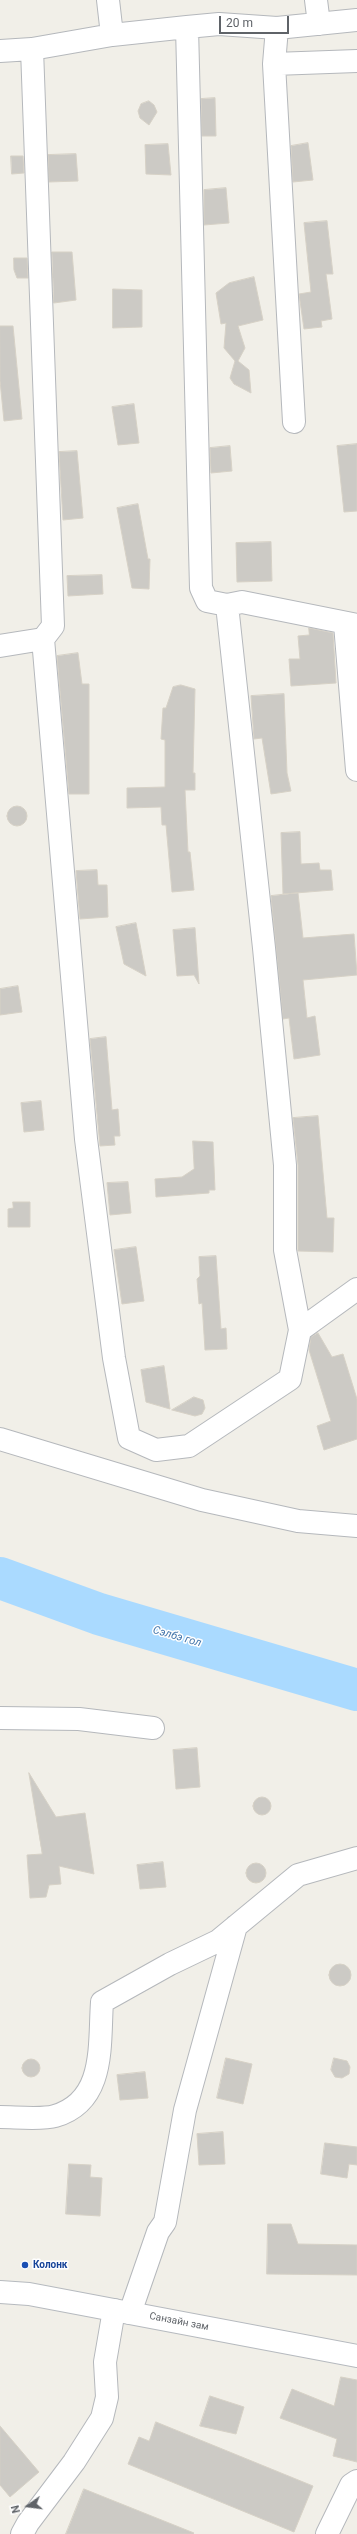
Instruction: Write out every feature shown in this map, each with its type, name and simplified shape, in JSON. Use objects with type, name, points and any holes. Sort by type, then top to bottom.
[{"type":"street","points":[[108,0],[112,35]]},
{"type":"street","points":[[316,0],[319,24]]},
{"type":"street","points":[[0,51],[32,49],[112,35],[187,26],[219,24],[277,28],[357,20]]},
{"type":"street","points":[[187,26],[201,588],[207,602],[227,605],[242,602],[351,624],[357,770]]},
{"type":"street","points":[[277,28],[274,64],[294,422]]},
{"type":"street","points":[[32,49],[53,626],[43,639],[86,1139],[114,1358],[129,1438],[156,1450],[188,1446],[290,1378],[300,1330],[285,1250],[284,1157],[264,948],[227,605]]},
{"type":"street","points":[[274,64],[357,61]]},
{"type":"street","points":[[0,646],[43,639]]},
{"type":"street","points":[[300,1330],[357,1289]]},
{"type":"street","points":[[0,1439],[202,1500],[298,1521],[357,1526]]},
{"type":"street","points":[[0,1718],[79,1719],[153,1728]]},
{"type":"street","points":[[0,2117],[54,2117],[79,2105],[96,2079],[102,2002],[170,1964],[218,1941],[298,1875],[357,1858]]},
{"type":"street","points":[[22,2534],[28,2523],[74,2462],[102,2418],[107,2397],[105,2362],[122,2311],[158,2232],[165,2222],[185,2110],[236,1926]]},
{"type":"street","name":"Санзайн зам","points":[[0,2292],[29,2294],[357,2356]]},
{"type":"street","points":[[327,2534],[351,2485],[357,2481]]},
{"type":"building","points":[[215,98],[216,136],[202,136],[201,99]]},
{"type":"building","points":[[149,101],[154,105],[157,112],[149,125],[140,118],[138,111],[141,104]]},
{"type":"building","points":[[308,143],[313,180],[293,182],[291,146]]},
{"type":"building","points":[[168,144],[171,175],[146,174],[145,145]]},
{"type":"building","points":[[76,154],[78,181],[49,182],[48,155]]},
{"type":"building","points":[[11,156],[23,156],[24,173],[12,174]]},
{"type":"building","points":[[226,188],[229,223],[204,225],[204,190]]},
{"type":"building","points":[[327,221],[333,274],[326,274],[332,319],[321,321],[322,327],[304,329],[299,294],[311,292],[304,223]]},
{"type":"building","points":[[52,252],[72,252],[76,300],[54,303]]},
{"type":"building","points":[[14,258],[27,258],[28,278],[17,278],[14,270]]},
{"type":"building","points":[[254,277],[263,320],[238,326],[245,348],[238,361],[249,370],[251,393],[234,384],[230,378],[235,361],[224,348],[226,323],[221,324],[216,293],[229,283]]},
{"type":"building","points":[[113,289],[142,290],[142,327],[113,328]]},
{"type":"building","points":[[0,326],[13,326],[22,419],[4,421],[0,381]]},
{"type":"building","points":[[134,404],[139,443],[118,445],[112,407]]},
{"type":"building","points":[[357,444],[357,511],[344,512],[337,446]]},
{"type":"building","points":[[230,446],[232,471],[211,473],[210,448]]},
{"type":"building","points":[[77,451],[83,518],[63,520],[59,452]]},
{"type":"building","points":[[138,504],[148,559],[150,559],[149,589],[132,588],[117,508]]},
{"type":"building","points":[[271,542],[272,581],[237,582],[236,543]]},
{"type":"building","points":[[102,575],[103,594],[68,596],[67,576]]},
{"type":"building","points":[[309,628],[333,633],[336,683],[291,686],[289,659],[300,659],[298,636],[309,635]]},
{"type":"building","points":[[78,653],[82,684],[89,684],[89,794],[69,794],[57,656]]},
{"type":"building","points":[[181,685],[195,689],[193,773],[195,773],[195,790],[185,790],[188,852],[190,852],[194,890],[172,892],[166,825],[162,825],[161,807],[127,808],[127,788],[165,787],[165,740],[161,739],[163,708],[166,708],[173,687]]},
{"type":"building","points":[[284,694],[287,773],[291,791],[271,794],[262,738],[254,739],[251,696]]},
{"type":"building","points":[[17,806],[24,809],[27,816],[24,823],[17,826],[10,823],[7,816],[10,809]]},
{"type":"building","points":[[300,832],[301,864],[319,863],[320,870],[331,870],[333,890],[283,894],[281,833]]},
{"type":"building","points":[[97,870],[98,885],[107,885],[108,917],[80,919],[76,871]]},
{"type":"building","points":[[298,893],[303,938],[354,934],[357,975],[303,980],[307,1018],[315,1016],[320,1055],[294,1059],[289,1018],[283,1019],[271,896]]},
{"type":"building","points":[[136,923],[146,976],[124,964],[116,927]]},
{"type":"building","points":[[195,928],[199,984],[194,975],[177,976],[173,930]]},
{"type":"building","points":[[18,986],[22,1012],[0,1015],[0,989]]},
{"type":"building","points":[[106,1037],[112,1110],[118,1109],[120,1136],[114,1136],[115,1145],[100,1146],[90,1039]]},
{"type":"building","points":[[41,1101],[44,1130],[24,1132],[21,1103]]},
{"type":"building","points":[[318,1116],[327,1218],[334,1218],[333,1252],[298,1251],[298,1165],[293,1118]]},
{"type":"building","points":[[193,1141],[213,1142],[215,1190],[209,1190],[209,1193],[156,1197],[155,1179],[182,1177],[194,1169]]},
{"type":"building","points":[[128,1182],[131,1213],[110,1215],[107,1183]]},
{"type":"building","points":[[13,1202],[30,1202],[30,1227],[8,1227],[8,1209],[13,1208]]},
{"type":"building","points":[[136,1247],[144,1301],[122,1304],[114,1250]]},
{"type":"building","points":[[216,1256],[221,1329],[226,1328],[227,1349],[205,1350],[202,1303],[199,1304],[197,1279],[200,1276],[199,1257]]},
{"type":"building","points":[[318,1333],[332,1357],[343,1354],[357,1399],[357,1439],[324,1450],[317,1426],[331,1421],[309,1350],[311,1337]]},
{"type":"building","points":[[164,1366],[170,1409],[146,1402],[141,1370]]},
{"type":"building","points":[[194,1397],[203,1400],[205,1408],[202,1414],[195,1416],[172,1410]]},
{"type":"building","points":[[197,1748],[200,1787],[176,1789],[173,1750]]},
{"type":"building","points":[[29,1773],[56,1817],[85,1813],[94,1874],[59,1866],[61,1884],[49,1885],[46,1897],[30,1898],[27,1855],[42,1854]]},
{"type":"building","points":[[258,1797],[266,1797],[271,1802],[269,1813],[266,1815],[258,1815],[253,1810],[253,1802]]},
{"type":"building","points":[[163,1862],[166,1887],[140,1889],[137,1865]]},
{"type":"building","points":[[256,1863],[263,1866],[266,1873],[263,1880],[256,1883],[249,1880],[246,1873],[249,1866]]},
{"type":"building","points":[[336,1964],[344,1964],[351,1971],[351,1979],[344,1986],[336,1986],[329,1979],[329,1971]]},
{"type":"building","points":[[226,2058],[252,2064],[243,2104],[217,2098]]},
{"type":"building","points":[[334,2058],[347,2061],[350,2067],[349,2074],[342,2078],[335,2077],[331,2070]]},
{"type":"building","points":[[27,2059],[35,2059],[40,2064],[38,2075],[35,2077],[27,2077],[22,2072],[22,2064]]},
{"type":"building","points":[[145,2072],[148,2098],[120,2100],[117,2075]]},
{"type":"building","points":[[223,2132],[225,2164],[199,2165],[197,2134]]},
{"type":"building","points":[[325,2143],[357,2147],[357,2165],[349,2164],[347,2178],[321,2174]]},
{"type":"building","points":[[69,2164],[91,2165],[90,2177],[102,2178],[100,2216],[66,2214]]},
{"type":"building","points":[[268,2224],[291,2224],[298,2244],[357,2245],[357,2275],[267,2274]]},
{"type":"building","points":[[341,2377],[357,2380],[357,2462],[333,2456],[337,2439],[280,2418],[292,2389],[334,2406]]},
{"type":"building","points":[[210,2396],[244,2407],[236,2434],[200,2426]]},
{"type":"building","points":[[156,2422],[313,2486],[294,2532],[128,2464],[139,2437],[149,2441]]},
{"type":"building","points":[[0,2426],[39,2472],[10,2497],[0,2485]]},
{"type":"building","points":[[84,2489],[194,2533],[66,2534]]},
{"type":"waterway","name":"Сэлбэ гол","points":[[0,1578],[99,1614],[357,1690]]},
{"type":"place","name":"Колонк","points":[[25,2265]]}]
